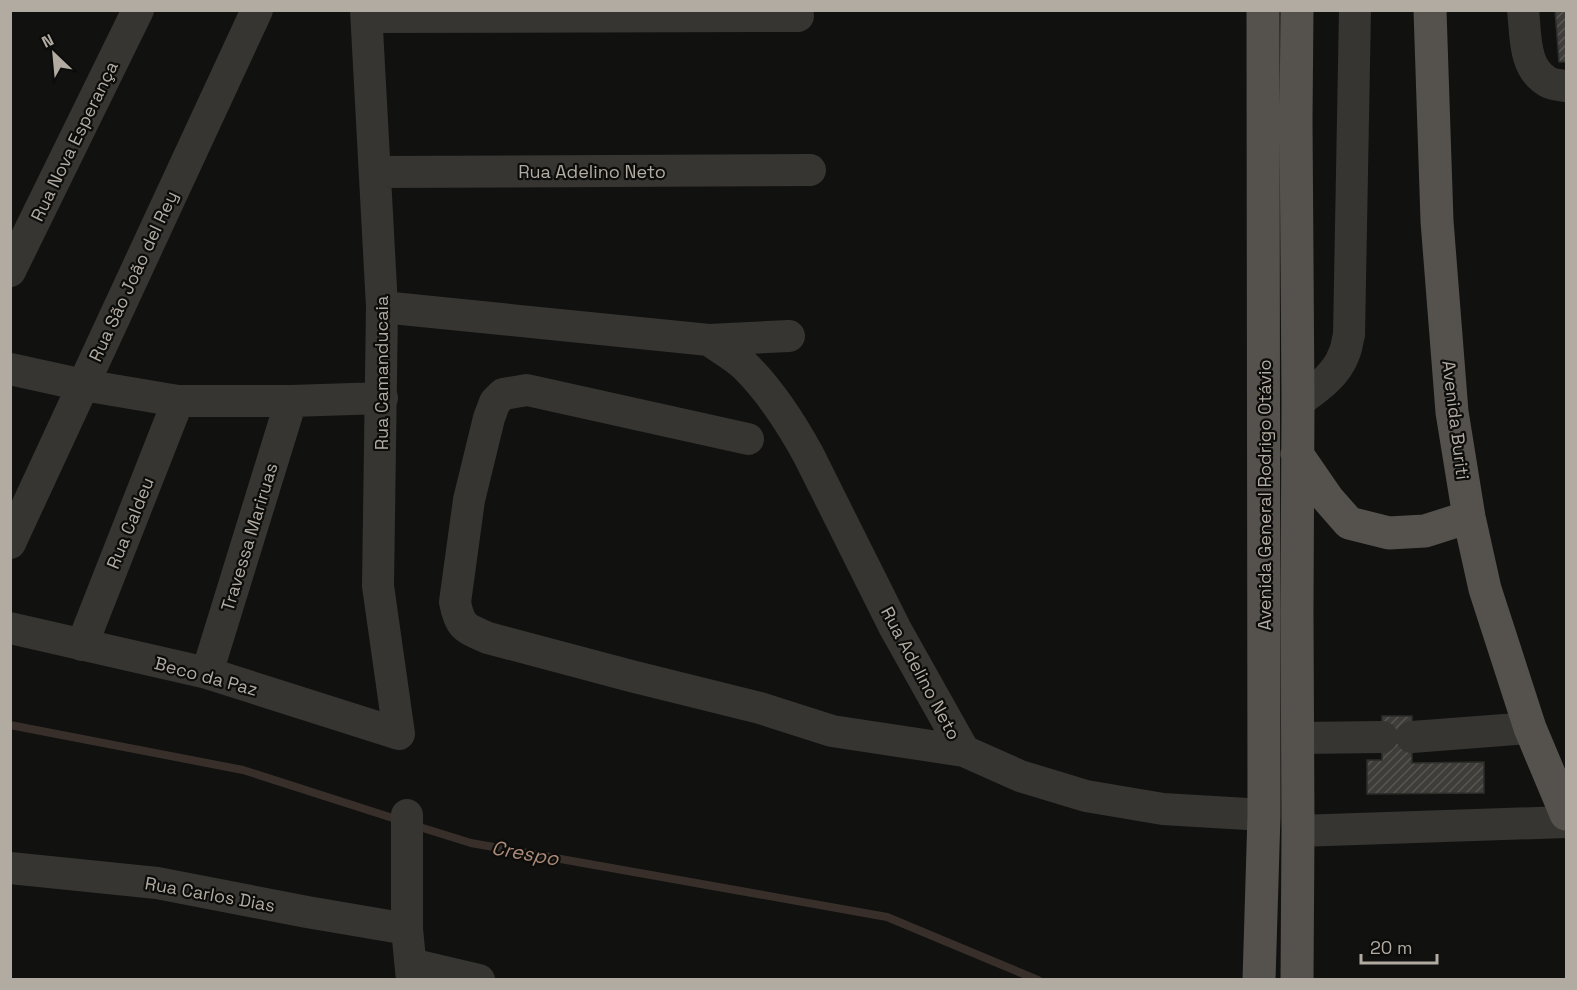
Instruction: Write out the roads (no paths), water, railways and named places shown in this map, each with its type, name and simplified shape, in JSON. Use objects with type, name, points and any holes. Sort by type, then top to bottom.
[{"type":"main road","name":"Avenida General Rodrigo Otávio","points":[[1259,980],[1264,815],[1263,10]]},
{"type":"main road","name":"Avenida General Rodrigo Otávio","points":[[1297,980],[1296,119],[1298,10]]},
{"type":"main road","name":"Avenida Buriti","points":[[1430,10],[1437,221],[1452,412],[1469,516],[1485,589],[1530,728],[1566,814]]},
{"type":"main road","points":[[1298,454],[1328,499],[1349,524],[1389,533],[1425,531],[1469,516]]},
{"type":"street","name":"Rua Nova Esperança","points":[[10,271],[138,10]]},
{"type":"street","name":"Rua São João del Rey","points":[[10,543],[257,10]]},
{"type":"street","points":[[1298,402],[1324,383],[1335,371],[1344,354],[1348,335],[1355,10]]},
{"type":"street","points":[[1523,10],[1527,53],[1535,71],[1549,82],[1566,86]]},
{"type":"street","points":[[367,14],[798,16]]},
{"type":"street","name":"Rua Camanducaia","points":[[367,14],[382,307],[378,586],[399,735]]},
{"type":"street","name":"Rua Adelino Neto","points":[[375,172],[810,170]]},
{"type":"street","name":"Rua Adelino Neto","points":[[382,307],[708,340],[789,336]]},
{"type":"street","name":"Rua Adelino Neto","points":[[708,340],[745,366],[774,400],[796,433],[895,628],[964,752],[1020,776],[1086,796],[1163,809],[1264,815]]},
{"type":"street","points":[[10,369],[178,402],[382,398]]},
{"type":"street","points":[[748,439],[527,390],[503,394],[495,402],[489,418],[469,500],[455,602],[458,616],[466,629],[488,638],[760,708],[832,731],[964,752]]},
{"type":"street","name":"Travessa Mariruas","points":[[207,673],[291,401]]},
{"type":"street","name":"Rua Caldeu","points":[[82,645],[178,402]]},
{"type":"street","name":"Beco da Paz","points":[[10,628],[207,673],[399,735]]},
{"type":"street","points":[[1298,738],[1397,737],[1530,728]]},
{"type":"street","points":[[407,815],[407,929],[412,971],[479,980]]},
{"type":"street","points":[[1298,831],[1566,822]]},
{"type":"street","name":"Rua Carlos Dias","points":[[10,868],[157,883],[407,929]]},
{"type":"waterway","name":"Crespo","points":[[10,725],[243,770],[399,820]]},
{"type":"waterway","name":"Crespo","points":[[413,825],[471,843],[887,917],[1038,980]]}]
